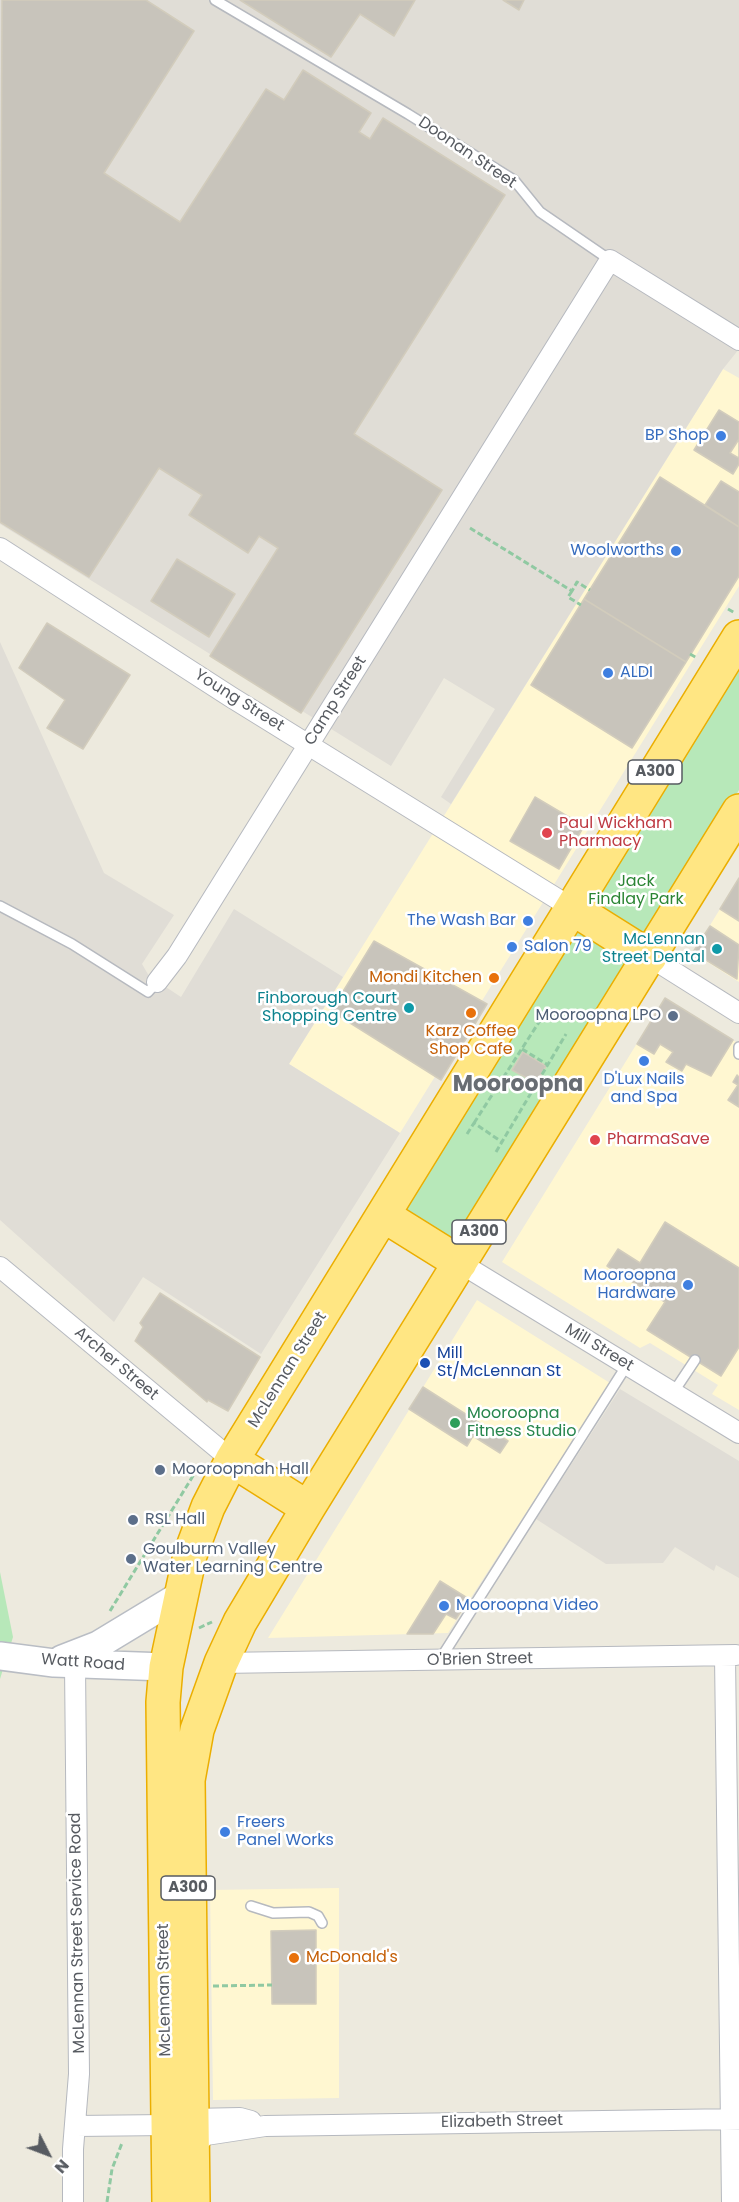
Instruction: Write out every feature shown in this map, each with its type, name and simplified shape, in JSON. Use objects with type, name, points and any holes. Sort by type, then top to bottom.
[{"type":"highway","name":"McLennan Street","points":[[193,2202],[192,2157],[179,2122],[162,1742],[166,1666],[179,1596],[190,1555],[208,1508],[223,1452],[383,1215],[739,637]]},
{"type":"highway","name":"McLennan Street","points":[[169,2202],[179,2122],[188,1780],[197,1730],[220,1663],[240,1622],[308,1508],[739,811]]},
{"type":"highway","points":[[572,908],[650,957]]},
{"type":"highway","points":[[383,1215],[460,1263]]},
{"type":"highway","points":[[223,1452],[308,1508]]},
{"type":"highway","points":[[166,1666],[220,1663]]},
{"type":"street","name":"Doonan Street","points":[[610,260],[739,340]]},
{"type":"street","name":"Camp Street","points":[[157,982],[177,956],[610,260]]},
{"type":"street","name":"Young Street","points":[[0,548],[308,744],[572,908]]},
{"type":"street","points":[[650,957],[739,1013]]},
{"type":"street","name":"Mill Street","points":[[460,1263],[739,1433]]},
{"type":"street","name":"Archer Street","points":[[0,1268],[223,1452]]},
{"type":"street","points":[[46,1662],[77,1655],[98,1645],[179,1596]]},
{"type":"street","points":[[732,1655],[735,2119],[732,2202]]},
{"type":"street","name":"O'Brien Street","points":[[220,1663],[732,1655]]},
{"type":"street","name":"Watt Road","points":[[2,1656],[75,1665],[166,1666]]},
{"type":"street","name":"McLennan Street Service Road","points":[[73,2202],[79,1974],[75,1665]]},
{"type":"street","name":"Elizabeth Street","points":[[76,2126],[122,2126],[240,2118],[265,2126]]},
{"type":"street","name":"Elizabeth Street","points":[[192,2157],[198,2142],[206,2135],[265,2126],[735,2119]]},
{"type":"lane","name":"Doonan Street","points":[[215,0],[408,114],[513,180],[540,212],[610,260]]},
{"type":"lane","name":"Camp Street","points":[[0,906],[72,944],[148,992],[157,982]]},
{"type":"lane","points":[[739,1047],[739,1054]]},
{"type":"lane","points":[[674,1393],[694,1360]]},
{"type":"lane","points":[[440,1660],[627,1365]]},
{"type":"lane","points":[[251,1906],[273,1912],[309,1912],[318,1917],[322,1923]]},
{"type":"path","points":[[470,528],[572,591]]},
{"type":"path","points":[[581,605],[568,597],[577,582],[590,591]]},
{"type":"path","points":[[690,654],[697,658]]},
{"type":"path","points":[[467,1134],[542,1019]]},
{"type":"path","points":[[495,1152],[566,1034]]},
{"type":"path","points":[[522,1049],[548,1065]]},
{"type":"path","points":[[474,1123],[502,1142]]},
{"type":"path","points":[[108,1614],[223,1452]]},
{"type":"path","points":[[198,1629],[212,1622],[219,1623]]},
{"type":"path","points":[[208,1986],[272,1984]]},
{"type":"path","points":[[107,2202],[112,2169],[122,2148],[122,2126]]},
{"type":"shaded area","points":[[0,0],[739,0],[739,349],[723,369],[451,804],[441,797],[495,709],[444,678],[391,766],[0,524]]},
{"type":"shaded area","points":[[723,369],[739,378],[739,586],[400,1133],[289,1064]]},
{"type":"shaded area","points":[[0,642],[104,873],[174,915],[142,964],[149,976],[181,997],[234,909],[343,977],[289,1064],[400,1133],[261,1354],[143,1277],[114,1322],[0,1220]]},
{"type":"shaded area","points":[[739,878],[739,982],[693,953]]},
{"type":"shaded area","points":[[665,998],[739,1044],[739,1410],[712,1394],[718,1385],[650,1343],[640,1348],[502,1262]]},
{"type":"shaded area","points":[[477,1300],[610,1383],[448,1633],[268,1638]]},
{"type":"shaded area","points":[[620,1389],[739,1461],[739,1578],[716,1565],[714,1571],[675,1547],[663,1563],[606,1564],[536,1519]]},
{"type":"shaded area","points":[[339,1888],[339,2098],[213,2100],[210,1890]]},
{"type":"green space","name":"Jack Findlay Park","points":[[739,663],[739,790],[645,943],[586,904]]},
{"type":"green space","name":"Jack Findlay Park","points":[[579,922],[632,959],[456,1243],[406,1210]]},
{"type":"green space","points":[[0,1572],[13,1637],[0,1679]]},
{"type":"building","points":[[2,0],[146,0],[194,31],[104,173],[180,222],[266,89],[284,100],[303,70],[371,113],[359,132],[370,139],[383,118],[505,195],[354,434],[442,490],[301,713],[210,656],[278,548],[259,536],[248,553],[189,515],[202,495],[159,468],[89,577],[0,522]]},
{"type":"building","points":[[240,0],[415,0],[394,36],[360,14],[331,57]]},
{"type":"building","points":[[503,0],[524,0],[519,10]]},
{"type":"building","name":"BP Shop","points":[[719,410],[739,422],[739,464],[733,474],[694,450]]},
{"type":"building","points":[[739,439],[739,458],[730,453]]},
{"type":"building","name":"Woolworths","points":[[660,477],[739,527],[739,576],[686,662],[584,599]]},
{"type":"building","points":[[721,481],[739,492],[739,527],[705,505]]},
{"type":"building","points":[[177,559],[235,594],[209,637],[151,601]]},
{"type":"building","name":"ALDI","points":[[584,599],[686,662],[632,748],[531,685]]},
{"type":"building","points":[[47,623],[130,675],[83,749],[47,728],[65,700],[19,668]]},
{"type":"building","name":"Paul Wickham Pharmacy","points":[[535,797],[584,826],[559,869],[510,841]]},
{"type":"building","points":[[739,878],[739,921],[720,909]]},
{"type":"building","name":"McLennan Street Dental","points":[[710,926],[739,945],[737,979],[693,952]]},
{"type":"building","name":"Finborough Court Shopping Centre","points":[[374,941],[487,1004],[441,1080],[331,1011]]},
{"type":"building","points":[[665,998],[733,1040],[711,1076],[686,1064],[682,1071],[666,1062],[673,1052],[660,1044],[654,1054],[637,1044]]},
{"type":"building","points":[[523,1052],[546,1066],[536,1083],[512,1070]]},
{"type":"building","points":[[737,1075],[739,1077],[739,1107],[728,1100],[738,1085],[733,1082]]},
{"type":"building","name":"Mooroopna Hardware","points":[[665,1222],[739,1268],[739,1347],[721,1376],[647,1330],[665,1302],[607,1266],[618,1249],[640,1263]]},
{"type":"building","points":[[160,1293],[260,1357],[228,1411],[208,1400],[207,1402],[135,1341],[143,1327],[140,1323]]},
{"type":"building","name":"Mooroopna Fitness Studio","points":[[423,1387],[508,1441],[500,1453],[473,1436],[467,1446],[409,1409]]},
{"type":"building","name":"Mooroopna Video","points":[[440,1581],[469,1599],[456,1619],[446,1614],[433,1634],[407,1634]]},
{"type":"building","name":"McDonald's","points":[[316,1930],[316,2004],[272,2004],[271,1931]]},
{"type":"place","name":"BP Shop","points":[[721,436]]},
{"type":"place","name":"Woolworths","points":[[676,551]]},
{"type":"place","name":"ALDI","points":[[608,673]]},
{"type":"place","name":"Paul Wickham Pharmacy","points":[[547,833]]},
{"type":"place","name":"The Wash Bar","points":[[528,921]]},
{"type":"place","name":"Salon 79","points":[[512,947]]},
{"type":"place","name":"McLennan Street Dental","points":[[717,949]]},
{"type":"place","name":"Mondi Kitchen","points":[[494,978]]},
{"type":"place","name":"Finborough Court Shopping Centre","points":[[409,1008]]},
{"type":"place","name":"Karz Coffee Shop Cafe","points":[[471,1013]]},
{"type":"place","name":"Mooroopna LPO","points":[[673,1016]]},
{"type":"place","name":"D'Lux Nails and Spa","points":[[644,1061]]},
{"type":"place","name":"PharmaSave","points":[[595,1140]]},
{"type":"place","name":"Mooroopna Hardware","points":[[688,1285]]},
{"type":"place","name":"Mill St/McLennan St","points":[[425,1363]]},
{"type":"place","name":"Mooroopna Fitness Studio","points":[[455,1423]]},
{"type":"place","name":"Mooroopnah Hall","points":[[160,1470]]},
{"type":"place","name":"RSL Hall","points":[[133,1520]]},
{"type":"place","name":"Goulburm Valley Water Learning Centre","points":[[131,1559]]},
{"type":"place","name":"Mooroopna Video","points":[[444,1606]]},
{"type":"place","name":"Freers Panel Works","points":[[225,1832]]},
{"type":"place","name":"McDonald's","points":[[294,1958]]},
{"type":"district","name":"Mooroopna","points":[[518,1085]]}]
